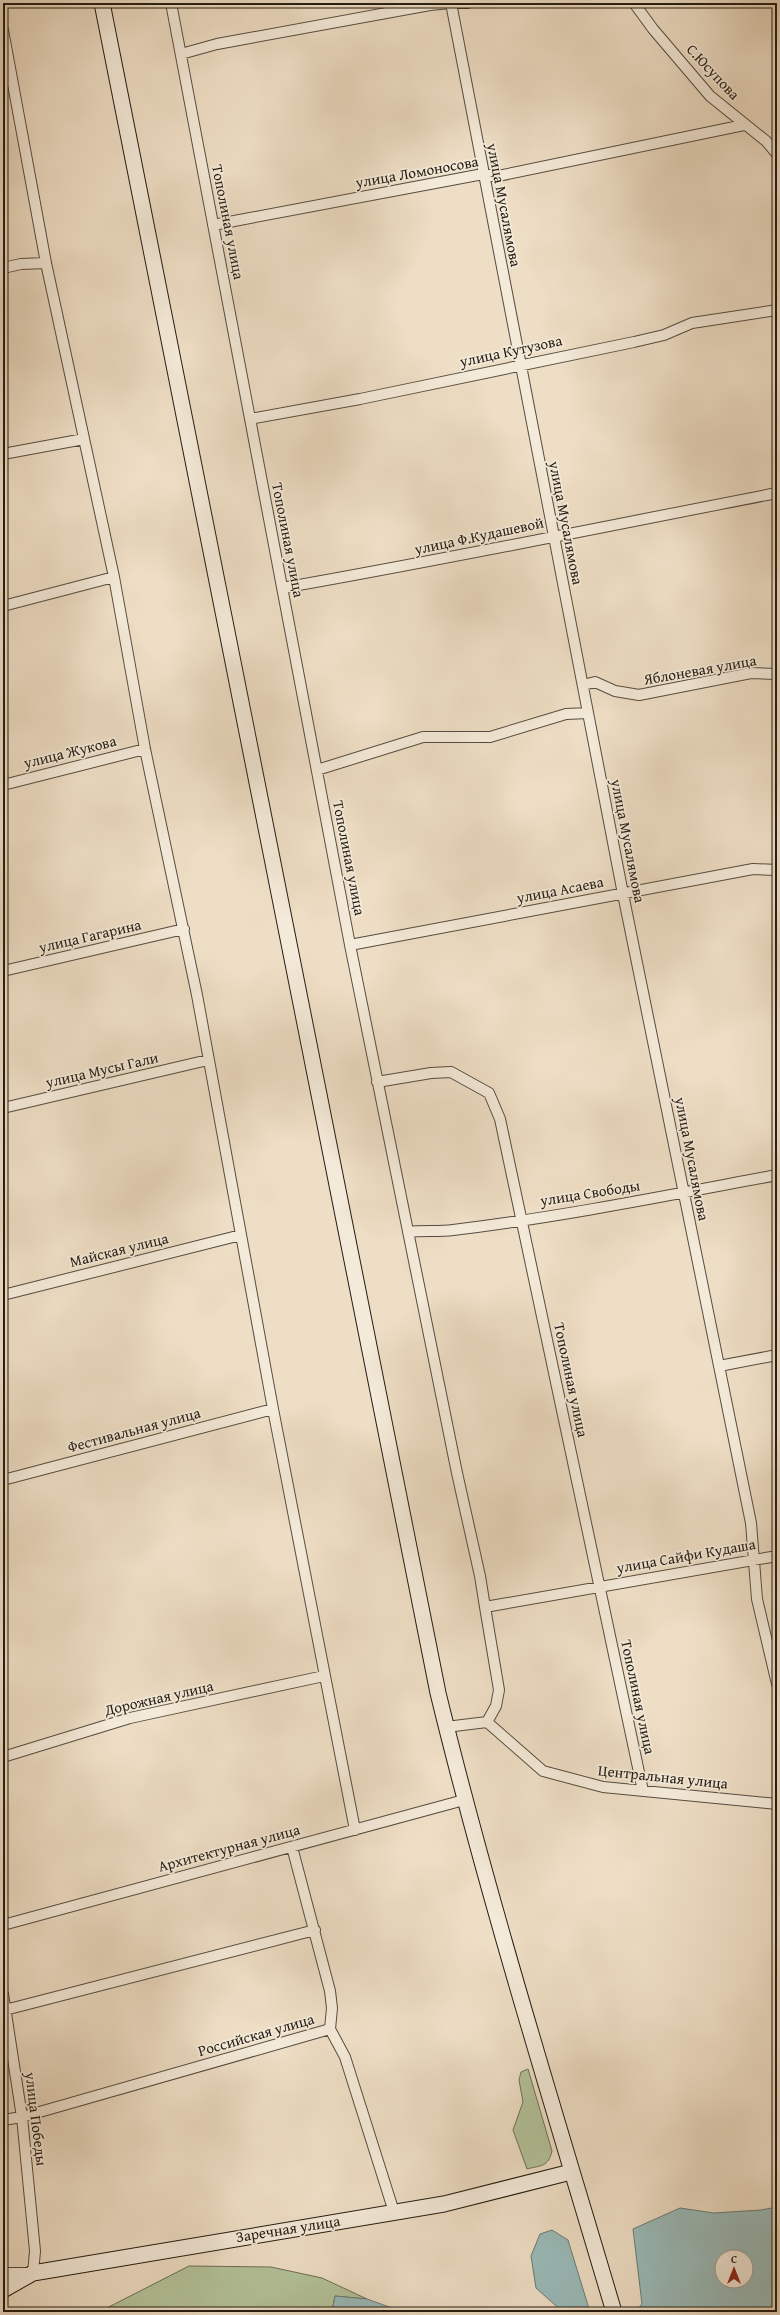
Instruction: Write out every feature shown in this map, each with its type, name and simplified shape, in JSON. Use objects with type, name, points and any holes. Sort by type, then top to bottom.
[{"type":"main road","points":[[102,3],[195,480],[446,1727],[464,1800],[571,2172],[614,2312]]},
{"type":"main road","name":"Заречная улица","points":[[32,2273],[459,2200],[571,2172]]},
{"type":"main road","points":[[3,2290],[32,2273]]},
{"type":"street","name":"Тополиная улица","points":[[171,3],[350,945],[469,1532],[480,1576],[499,1690],[496,1706],[487,1722]]},
{"type":"street","name":"улица Мусалямова","points":[[451,3],[623,894],[751,1524],[758,1599],[777,1684]]},
{"type":"street","points":[[181,54],[216,44],[430,5],[468,3]]},
{"type":"street","name":"С.Юсупова","points":[[634,3],[653,30],[710,96],[744,125],[766,141],[777,154]]},
{"type":"street","points":[[3,30],[8,83],[114,577],[145,749],[184,929],[242,1235],[273,1409],[355,1830]]},
{"type":"street","name":"улица Ломоносова","points":[[213,225],[483,174],[498,176],[744,125]]},
{"type":"street","points":[[3,268],[21,264],[46,263]]},
{"type":"street","name":"улица Кутузова","points":[[250,419],[360,399],[520,364],[664,335],[692,323],[777,310]]},
{"type":"street","points":[[3,454],[84,439]]},
{"type":"street","name":"улица Ф.Кудашевой","points":[[282,588],[448,559],[554,536],[777,493]]},
{"type":"street","points":[[3,606],[114,577]]},
{"type":"street","name":"Яблоневая улица","points":[[583,685],[595,682],[615,691],[639,695],[751,673],[777,674]]},
{"type":"street","points":[[316,770],[423,738],[490,737],[566,714],[588,713]]},
{"type":"street","name":"улица Жукова","points":[[3,785],[145,749]]},
{"type":"street","name":"улица Асаева","points":[[350,945],[753,868],[777,870]]},
{"type":"street","name":"улица Гагарина","points":[[3,972],[184,929]]},
{"type":"street","name":"улица Мусы Гали","points":[[3,1108],[208,1060]]},
{"type":"street","name":"Тополиная улица","points":[[377,1082],[431,1073],[451,1072],[489,1093],[500,1118],[643,1791]]},
{"type":"street","name":"улица Свободы","points":[[408,1232],[421,1230],[452,1230],[522,1220],[684,1193],[777,1175]]},
{"type":"street","name":"Майская улица","points":[[3,1295],[242,1235]]},
{"type":"street","points":[[719,1366],[777,1355]]},
{"type":"street","name":"Фестивальная улица","points":[[3,1480],[273,1409]]},
{"type":"street","name":"улица Сайфи Кудаша","points":[[485,1607],[777,1556]]},
{"type":"street","name":"Дорожная улица","points":[[3,1757],[130,1718],[324,1676]]},
{"type":"street","points":[[446,1727],[487,1722]]},
{"type":"street","name":"Центральная улица","points":[[487,1722],[543,1771],[604,1787],[777,1804]]},
{"type":"street","name":"Архитектурная улица","points":[[3,1925],[464,1800]]},
{"type":"street","points":[[292,1847],[330,1991],[332,2008],[330,2029]]},
{"type":"street","points":[[6,2010],[315,1930]]},
{"type":"street","name":"улица Победы","points":[[3,1994],[22,2117],[35,2251],[32,2273]]},
{"type":"street","name":"Российская улица","points":[[3,2120],[22,2117],[330,2029],[345,2057],[394,2212]]},
{"type":"street","name":"Заречная улица","points":[[3,2273],[32,2273]]},
{"type":"green space","points":[[528,2069],[552,2151],[549,2160],[546,2163],[527,2169],[513,2130],[523,2102],[519,2080],[521,2072]]},
{"type":"green space","points":[[189,2266],[271,2267],[322,2278],[367,2299],[335,2296],[332,2312],[99,2312]]},
{"type":"water","points":[[777,2207],[777,2312],[635,2312],[642,2304],[633,2229],[680,2208],[714,2213],[761,2210]]},
{"type":"water","points":[[552,2230],[568,2240],[590,2312],[563,2312],[536,2288],[531,2256],[540,2234]]},
{"type":"water","points":[[335,2296],[367,2299],[403,2312],[332,2312]]}]
